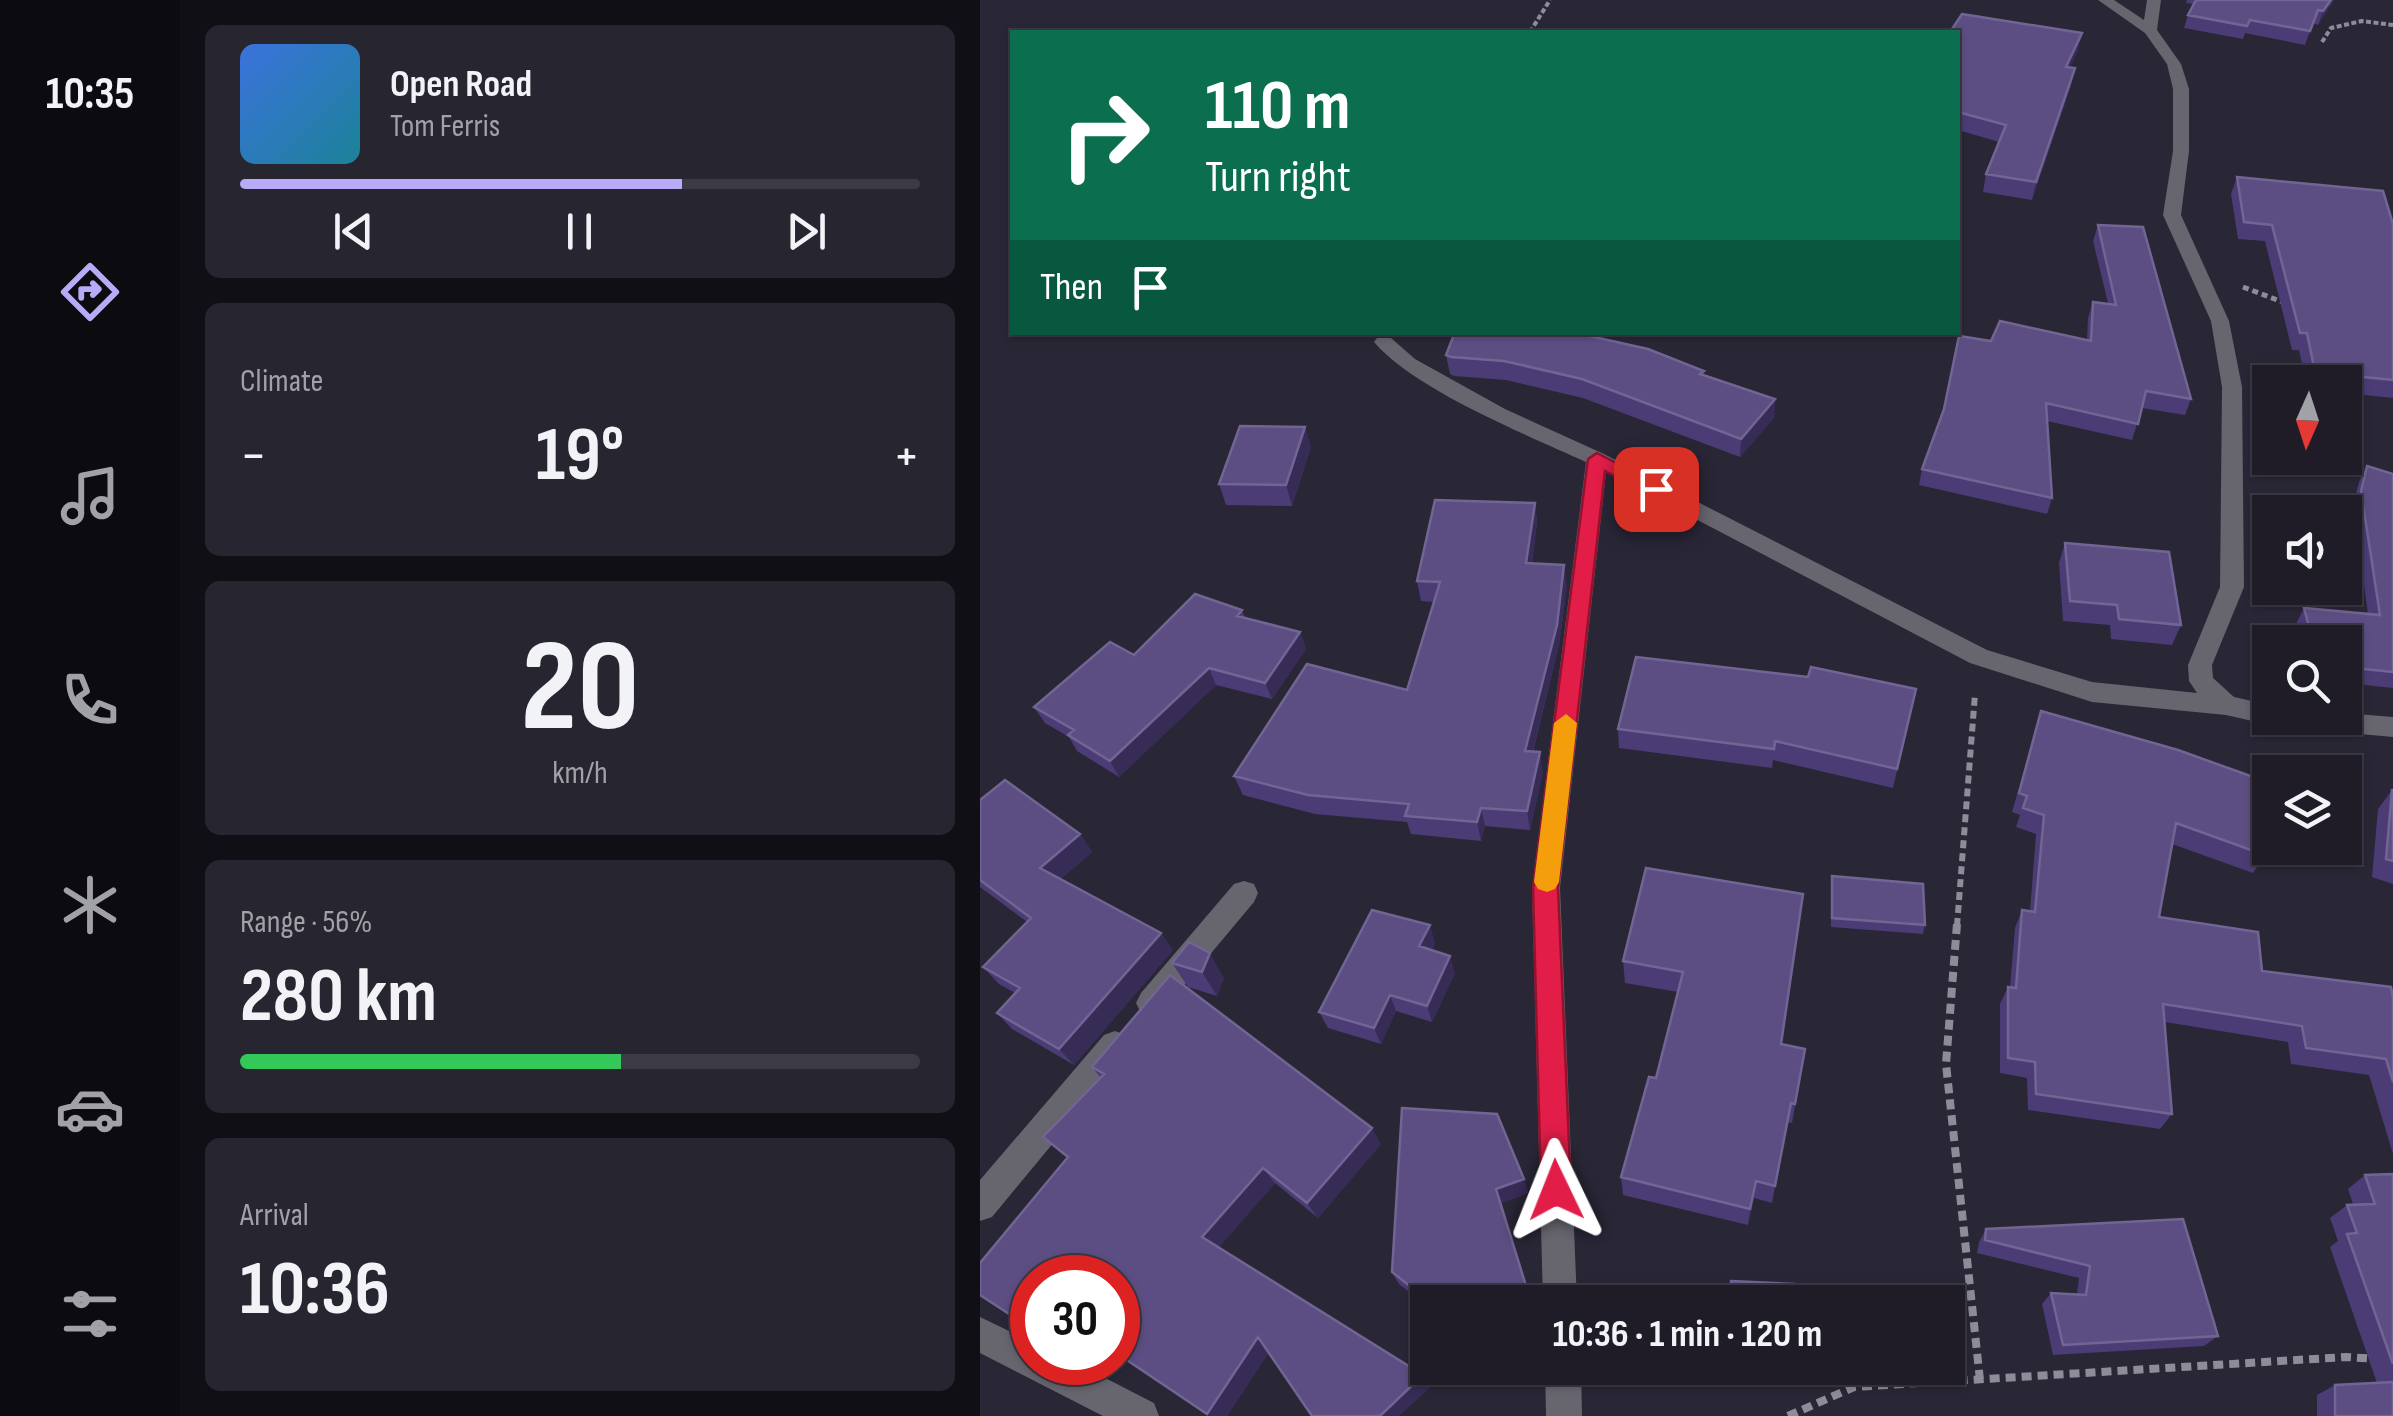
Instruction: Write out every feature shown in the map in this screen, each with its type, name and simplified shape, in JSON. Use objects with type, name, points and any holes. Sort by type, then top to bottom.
[{"type":"street","points":[[2105,0],[2150,30],[2174,64],[2180,89],[2181,151],[2172,215],[2220,321],[2232,387],[2232,587],[2200,665],[2201,681],[2226,705]]},
{"type":"street","points":[[2150,30],[2154,0]]},
{"type":"street","points":[[1384,342],[1408,363],[1498,414],[1597,459],[1979,657],[2092,692],[2252,711]]},
{"type":"street","points":[[1559,1285],[1546,888],[1597,459]]},
{"type":"street","points":[[2362,724],[2393,727]]},
{"type":"street","points":[[980,1205],[1244,893]]},
{"type":"street","points":[[980,1334],[1010,1350]]},
{"type":"street","points":[[1080,1385],[1141,1416]]},
{"type":"street","points":[[1563,1385],[1564,1416]]},
{"type":"path","points":[[1532,30],[1549,8],[1550,0]]},
{"type":"path","points":[[2322,42],[2332,28],[2362,20],[2393,25]]},
{"type":"path","points":[[2203,284],[2247,288],[2300,310]]},
{"type":"path","points":[[1979,657],[1946,1064],[1980,1380]]},
{"type":"path","points":[[1788,1416],[1854,1386],[2346,1357],[2393,1360]]},
{"type":"building","points":[[2196,0],[2331,0],[2323,11],[2318,10],[2310,31],[2250,20],[2247,26],[2188,15]]},
{"type":"building","points":[[1962,14],[2082,33],[2066,67],[2075,68],[2036,182],[1986,174],[2006,125],[1960,113],[1960,30],[1951,30]]},
{"type":"building","points":[[2237,177],[2383,191],[2393,224],[2393,380],[2362,377],[2362,365],[2314,365],[2307,333],[2300,333],[2272,225],[2244,222]]},
{"type":"building","points":[[2098,225],[2143,227],[2191,399],[2146,391],[2138,424],[2046,403],[2052,498],[1922,469],[1944,409],[1959,336],[1991,341],[2000,321],[2091,341],[2093,302],[2116,305]]},
{"type":"building","points":[[1454,335],[1585,335],[1648,349],[1704,371],[1700,374],[1775,399],[1741,439],[1582,379],[1504,361],[1446,355]]},
{"type":"building","points":[[1240,426],[1305,427],[1286,485],[1219,484]]},
{"type":"building","points":[[2367,466],[2393,474],[2393,672],[2362,669],[2362,625],[2308,625],[2304,608],[2380,615],[2361,491]]},
{"type":"building","points":[[1435,500],[1535,503],[1526,563],[1564,565],[1557,625],[1525,751],[1540,752],[1527,811],[1481,808],[1477,822],[1405,816],[1409,804],[1308,795],[1234,776],[1307,664],[1407,690],[1440,582],[1417,581]]},
{"type":"building","points":[[2065,543],[2169,552],[2181,625],[2119,619],[2117,605],[2070,601]]},
{"type":"building","points":[[1195,594],[1242,610],[1237,616],[1300,632],[1265,683],[1209,668],[1110,761],[1068,735],[1074,730],[1034,707],[1110,642],[1134,655]]},
{"type":"building","points":[[1636,657],[1808,677],[1811,667],[1916,689],[1897,769],[1775,741],[1774,749],[1618,729]]},
{"type":"building","points":[[2041,711],[2178,750],[2252,777],[2252,850],[2176,823],[2159,917],[2258,932],[2262,971],[2391,987],[2393,1082],[2386,1059],[2306,1048],[2302,1026],[2163,1004],[2172,1114],[2036,1094],[2035,1062],[2008,1058],[2008,987],[2016,988],[2022,910],[2035,912],[2044,815],[2023,808],[2027,796],[2019,793]]},
{"type":"building","points":[[1005,780],[1080,834],[1040,868],[1161,933],[1059,1049],[997,1013],[1020,988],[983,967],[1031,918],[980,880],[980,800]]},
{"type":"building","points":[[2393,790],[2393,861],[2386,859]]},
{"type":"building","points":[[1646,868],[1803,894],[1781,1044],[1805,1049],[1775,1186],[1756,1181],[1750,1209],[1621,1177],[1649,1077],[1656,1078],[1683,972],[1623,961]]},
{"type":"building","points":[[1832,876],[1923,884],[1925,925],[1832,918]]},
{"type":"building","points":[[1372,910],[1430,925],[1419,946],[1450,956],[1427,1006],[1390,995],[1374,1028],[1319,1012]]},
{"type":"building","points":[[1189,942],[1210,953],[1202,972],[1172,963]]},
{"type":"building","points":[[1170,975],[1372,1128],[1307,1203],[1263,1168],[1202,1237],[1410,1367],[1413,1385],[1380,1416],[1312,1416],[1258,1337],[1207,1414],[1140,1369],[1140,1255],[1010,1255],[1010,1315],[980,1295],[980,1263],[1068,1157],[1043,1137],[1104,1074],[1092,1067]]},
{"type":"building","points":[[1402,1108],[1497,1114],[1524,1179],[1496,1189],[1526,1285],[1410,1286],[1392,1272]]},
{"type":"building","points":[[2393,1174],[2393,1364],[2347,1234],[2357,1233],[2347,1205],[2375,1204],[2365,1175]]},
{"type":"building","points":[[2183,1219],[2218,1336],[2063,1345],[2051,1293],[2086,1295],[2090,1266],[1985,1240],[1986,1229]]},
{"type":"building","points":[[1731,1281],[1794,1284],[1794,1285],[1731,1285]]},
{"type":"building","points":[[2393,1382],[2393,1416],[2335,1416],[2335,1385]]},
{"type":"slow traffic","points":[[1547,882],[1566,723]]},
{"type":"route","points":[[1556,1190],[1546,888],[1597,459],[1656,489]]}]
